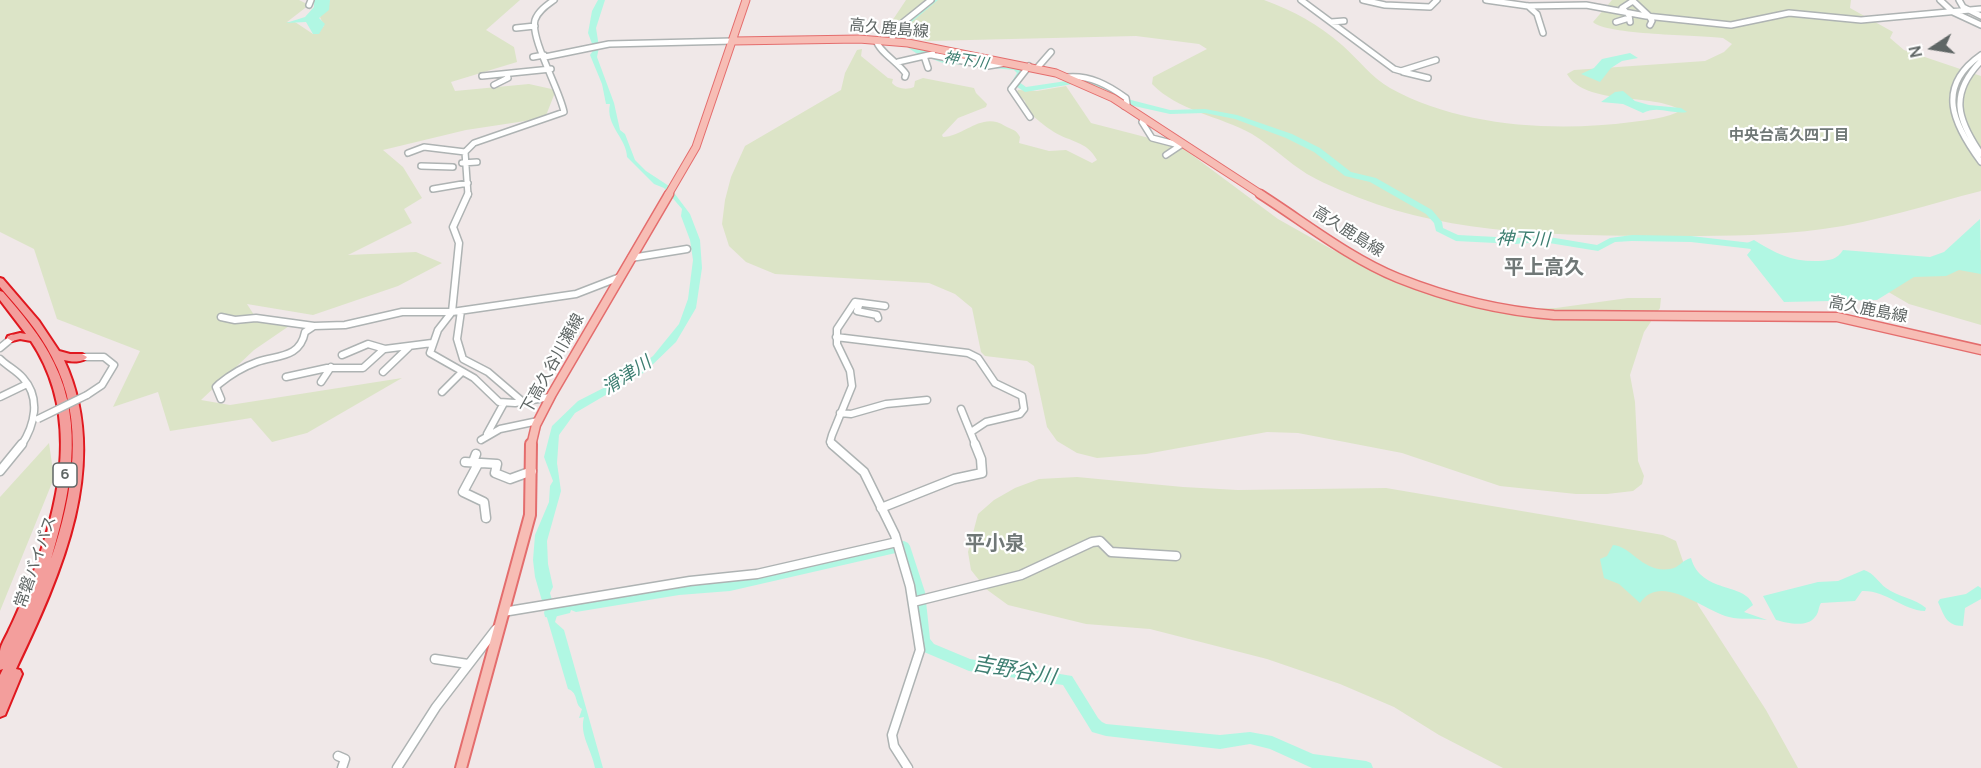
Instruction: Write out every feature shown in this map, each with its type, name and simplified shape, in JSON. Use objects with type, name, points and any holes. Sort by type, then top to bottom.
[{"type":"highway","name":"常磐バイパス","points":[[0,281],[33,320],[55,353],[64,370],[77,422],[77,476],[72,508],[61,548],[30,628],[0,689]]},
{"type":"highway","name":"常磐バイパス","points":[[0,294],[24,323],[54,374],[67,422],[67,465],[59,511],[48,550],[0,664]]},
{"type":"highway","points":[[12,338],[22,331],[24,323]]},
{"type":"highway","points":[[12,338],[20,336],[34,338]]},
{"type":"highway","points":[[55,353],[69,358],[82,357]]},
{"type":"highway","points":[[64,370],[82,357]]},
{"type":"highway","points":[[0,711],[30,628]]},
{"type":"main road","name":"下高久谷川瀬線","points":[[461,768],[530,515],[531,441],[538,421],[678,181],[702,132],[746,0]]},
{"type":"main road","name":"高久鹿島線","points":[[733,41],[894,41],[1033,67],[1071,78],[1126,103],[1181,145],[1358,257],[1396,277],[1467,301],[1517,312],[1554,315],[1837,317],[1981,350]]},
{"type":"street","points":[[550,397],[504,404],[462,372],[433,357],[432,343],[438,330],[452,312],[459,243],[453,227],[467,200],[465,152],[474,143],[564,112],[561,95],[552,84],[551,69],[535,36],[535,26],[540,9],[554,0]]},
{"type":"street","points":[[894,41],[896,28],[932,0]]},
{"type":"street","points":[[1304,0],[1362,48],[1401,71],[1428,78]]},
{"type":"street","points":[[1363,0],[1430,7],[1437,0]]},
{"type":"street","points":[[1629,17],[1623,5],[1633,0],[1652,21],[1650,25]]},
{"type":"street","points":[[1940,0],[1953,12],[1981,25]]},
{"type":"street","points":[[1959,0],[1968,10],[1981,16]]},
{"type":"street","points":[[1484,1],[1520,8],[1577,4],[1629,17],[1662,13]]},
{"type":"street","points":[[1529,6],[1551,12]]},
{"type":"street","points":[[1529,6],[1537,14],[1543,33]]},
{"type":"street","points":[[1648,16],[1731,25],[1789,13],[1861,20],[1981,9]]},
{"type":"street","points":[[1616,22],[1629,17]]},
{"type":"street","points":[[1331,22],[1344,21]]},
{"type":"street","points":[[516,28],[535,26]]},
{"type":"street","points":[[876,40],[878,47],[898,62],[906,74],[905,77]]},
{"type":"street","points":[[533,57],[603,45],[733,41]]},
{"type":"street","points":[[898,62],[928,55],[939,48]]},
{"type":"street","points":[[1030,117],[1022,108],[1022,102],[1012,92],[1016,84],[1051,52]]},
{"type":"street","points":[[928,55],[988,66],[1009,62]]},
{"type":"street","points":[[928,55],[928,68]]},
{"type":"street","points":[[1981,55],[1967,65],[1959,75],[1952,101],[1954,118],[1962,136],[1981,162]]},
{"type":"street","points":[[1401,71],[1436,60]]},
{"type":"street","points":[[1981,61],[1970,71],[1960,90],[1962,119],[1969,136],[1981,154]]},
{"type":"street","points":[[482,76],[551,69]]},
{"type":"street","points":[[521,76],[535,71]]},
{"type":"street","points":[[494,85],[508,78],[507,74]]},
{"type":"street","points":[[1071,78],[1079,76],[1108,85],[1126,103]]},
{"type":"street","points":[[1954,118],[1962,119]]},
{"type":"street","points":[[1166,155],[1181,145]]},
{"type":"street","points":[[408,153],[422,147],[465,152]]},
{"type":"street","points":[[421,166],[451,168],[464,163],[477,162]]},
{"type":"street","points":[[433,189],[468,183]]},
{"type":"street","points":[[631,258],[687,249]]},
{"type":"street","points":[[221,317],[256,318],[314,326],[345,325],[402,312],[452,312],[576,294],[620,277]]},
{"type":"street","points":[[885,306],[855,302],[844,314],[836,342],[852,370],[852,386],[830,442],[839,453],[864,472],[898,546],[918,601],[920,650],[892,735],[894,746],[908,768]]},
{"type":"street","points":[[860,303],[857,311],[877,315],[878,318]]},
{"type":"street","points":[[461,311],[457,324],[457,347],[460,356],[470,365],[487,372],[523,402]]},
{"type":"street","points":[[221,399],[216,387],[221,381],[257,362],[277,360],[289,354],[304,343],[306,330],[314,326]]},
{"type":"street","points":[[836,337],[910,348],[968,353],[978,358],[991,380],[1022,396],[1024,409],[1020,414],[986,422],[971,432]]},
{"type":"street","points":[[0,348],[12,338]]},
{"type":"street","points":[[342,355],[368,344],[384,349],[432,343]]},
{"type":"street","points":[[347,346],[354,350]]},
{"type":"street","points":[[382,372],[388,362],[409,347]]},
{"type":"street","points":[[286,377],[304,371],[363,368],[384,349]]},
{"type":"street","points":[[0,471],[11,460],[35,421],[102,385],[114,365],[111,360],[99,356],[82,357]]},
{"type":"street","points":[[0,359],[27,384],[34,404],[35,421]]},
{"type":"street","points":[[321,382],[332,368]]},
{"type":"street","points":[[442,392],[462,372]]},
{"type":"street","points":[[0,397],[27,384]]},
{"type":"street","points":[[840,413],[850,414],[886,404],[927,400]]},
{"type":"street","points":[[504,404],[483,438],[500,429],[538,421]]},
{"type":"street","points":[[881,508],[954,479],[982,473],[981,459],[961,409]]},
{"type":"street","points":[[489,415],[494,423]]},
{"type":"street","points":[[477,454],[462,492],[484,502],[486,519]]},
{"type":"street","points":[[472,463],[497,464],[495,473],[510,479],[532,471]]},
{"type":"street","points":[[918,601],[1032,571],[1073,548],[1092,542],[1100,541],[1112,552],[1176,556]]},
{"type":"street","points":[[503,612],[565,602],[619,599],[898,546]]},
{"type":"street","points":[[398,768],[436,707],[501,623]]},
{"type":"street","points":[[435,659],[468,664]]},
{"type":"street","points":[[338,756],[345,759],[342,768]]},
{"type":"shaded area","points":[[0,0],[299,0],[309,5],[287,22],[295,22],[313,34],[324,26],[320,17],[330,0],[520,0],[486,30],[514,47],[517,62],[451,82],[455,91],[529,84],[556,90],[545,118],[466,130],[383,150],[403,167],[422,198],[404,209],[412,223],[348,255],[416,252],[442,263],[398,286],[313,315],[247,304],[256,318],[292,324],[254,350],[201,400],[230,405],[402,378],[307,433],[272,442],[251,418],[170,431],[158,392],[113,407],[140,351],[57,319],[34,249],[0,232]]},
{"type":"shaded area","points":[[906,0],[1264,0],[1315,24],[1333,37],[1383,84],[1417,101],[1477,119],[1540,126],[1572,126],[1651,119],[1681,110],[1669,105],[1588,91],[1576,84],[1567,74],[1574,70],[1705,61],[1724,52],[1732,44],[1723,38],[1615,30],[1593,22],[1612,0],[1851,0],[1850,8],[1893,32],[1890,38],[1904,50],[1981,76],[1981,191],[1863,222],[1779,233],[1607,236],[1490,229],[1452,223],[1414,215],[1340,190],[1300,169],[1252,134],[1174,101],[1152,84],[1153,77],[1207,49],[1199,44],[1136,36],[928,41],[908,37],[895,30],[892,21]]},
{"type":"shaded area","points":[[862,49],[861,56],[888,78],[893,79],[892,83],[899,88],[914,87],[915,81],[923,78],[974,88],[987,104],[986,107],[958,118],[942,135],[943,137],[951,136],[981,123],[997,122],[1017,132],[1020,137],[1019,143],[1049,151],[1066,150],[1092,163],[1097,160],[1088,149],[1043,125],[1027,111],[1025,101],[1016,93],[1018,90],[1037,91],[1066,86],[1091,123],[1180,146],[1278,219],[1333,250],[1435,291],[1524,309],[1556,308],[1628,298],[1661,298],[1660,308],[1644,332],[1630,375],[1635,402],[1638,461],[1644,476],[1642,484],[1633,491],[1607,494],[1576,494],[1500,486],[1402,453],[1298,433],[1267,432],[1146,454],[1097,458],[1077,453],[1057,441],[1047,427],[1034,366],[1027,361],[985,356],[981,352],[972,308],[955,294],[929,283],[775,274],[746,262],[729,246],[722,224],[725,200],[731,177],[745,146],[841,90],[845,73],[857,50]]},
{"type":"shaded area","points":[[1981,250],[1981,325],[1909,304],[1885,290],[1899,256],[1945,259]]},
{"type":"shaded area","points":[[49,443],[54,478],[0,611],[0,497]]},
{"type":"shaded area","points":[[1077,477],[1238,490],[1386,488],[1663,535],[1676,541],[1698,605],[1766,710],[1798,768],[1503,768],[1439,735],[1394,707],[1340,684],[1267,659],[1150,629],[1086,624],[1008,605],[986,589],[971,570],[968,552],[978,514],[994,500],[1015,488],[1039,479]]},
{"type":"water","points":[[314,0],[330,0],[329,10],[319,18],[325,24],[319,34],[313,34],[306,22],[286,23],[305,17],[314,7]]},
{"type":"water","name":"滑津川","points":[[598,0],[605,0],[596,28],[599,47],[597,57],[614,103],[620,130],[625,134],[635,160],[646,171],[669,186],[690,214],[700,240],[702,268],[696,308],[676,342],[645,372],[575,413],[559,435],[557,463],[561,491],[547,541],[548,564],[553,587],[550,593],[559,609],[555,622],[564,630],[603,768],[595,768],[584,736],[584,717],[579,718],[582,709],[574,693],[568,689],[535,577],[533,560],[535,535],[549,502],[550,486],[553,481],[544,457],[552,426],[578,401],[625,377],[653,356],[679,324],[688,299],[693,260],[690,240],[681,216],[682,209],[664,188],[654,184],[627,157],[624,144],[613,125],[609,112],[610,104],[606,104],[602,84],[590,55],[594,49],[588,33],[592,11]]},
{"type":"water","points":[[1630,53],[1638,58],[1622,61],[1611,68],[1600,82],[1581,74],[1594,68],[1602,59]]},
{"type":"water","points":[[1623,91],[1635,101],[1649,105],[1681,108],[1687,112],[1654,110],[1643,113],[1623,104],[1601,102],[1615,92]]},
{"type":"water","points":[[1980,219],[1981,274],[1959,270],[1946,276],[1914,277],[1877,300],[1784,302],[1747,255],[1751,250],[1747,243],[1754,240],[1785,256],[1810,261],[1833,259],[1843,250],[1930,257],[1944,252]]},
{"type":"water","points":[[1613,545],[1626,550],[1645,564],[1660,569],[1673,568],[1691,558],[1696,569],[1704,577],[1748,598],[1753,605],[1744,612],[1767,620],[1729,617],[1670,592],[1659,591],[1649,594],[1640,603],[1619,584],[1604,578],[1600,559],[1607,556]]},
{"type":"water","points":[[1864,570],[1871,573],[1891,591],[1922,605],[1926,608],[1925,611],[1917,610],[1879,594],[1862,591],[1855,601],[1821,603],[1817,614],[1807,623],[1791,623],[1776,620],[1763,596],[1818,582],[1838,581]]},
{"type":"water","points":[[1978,586],[1981,588],[1981,599],[1965,608],[1963,626],[1949,622],[1938,602],[1940,599],[1966,594]]},
{"type":"waterway","name":"神下川","points":[[935,0],[899,29],[897,38],[919,51],[946,61],[1016,68],[1021,73],[1015,83],[1025,90],[1073,82]]},
{"type":"waterway","name":"神下川","points":[[1087,81],[1110,88],[1128,102],[1170,112],[1205,111],[1237,117],[1289,136],[1317,150],[1348,174],[1373,180],[1429,212],[1438,222],[1439,229],[1456,238],[1515,241],[1543,239],[1598,248],[1613,240],[1632,238],[1691,239],[1760,247]]},
{"type":"waterway","name":"吉野谷川","points":[[576,607],[679,590],[730,586],[904,546],[919,592],[924,640],[929,648],[969,665],[1067,680],[1093,722],[1097,727],[1106,730],[1220,742],[1250,738],[1272,743],[1312,761],[1366,768]]},
{"type":"waterway","name":"吉野谷川","points":[[550,613],[565,609]]},
{"type":"district","name":"中央台高久四丁目","points":[[1789,136]]},
{"type":"district","name":"平上高久","points":[[1544,268]]},
{"type":"district","name":"平小泉","points":[[995,544]]}]
